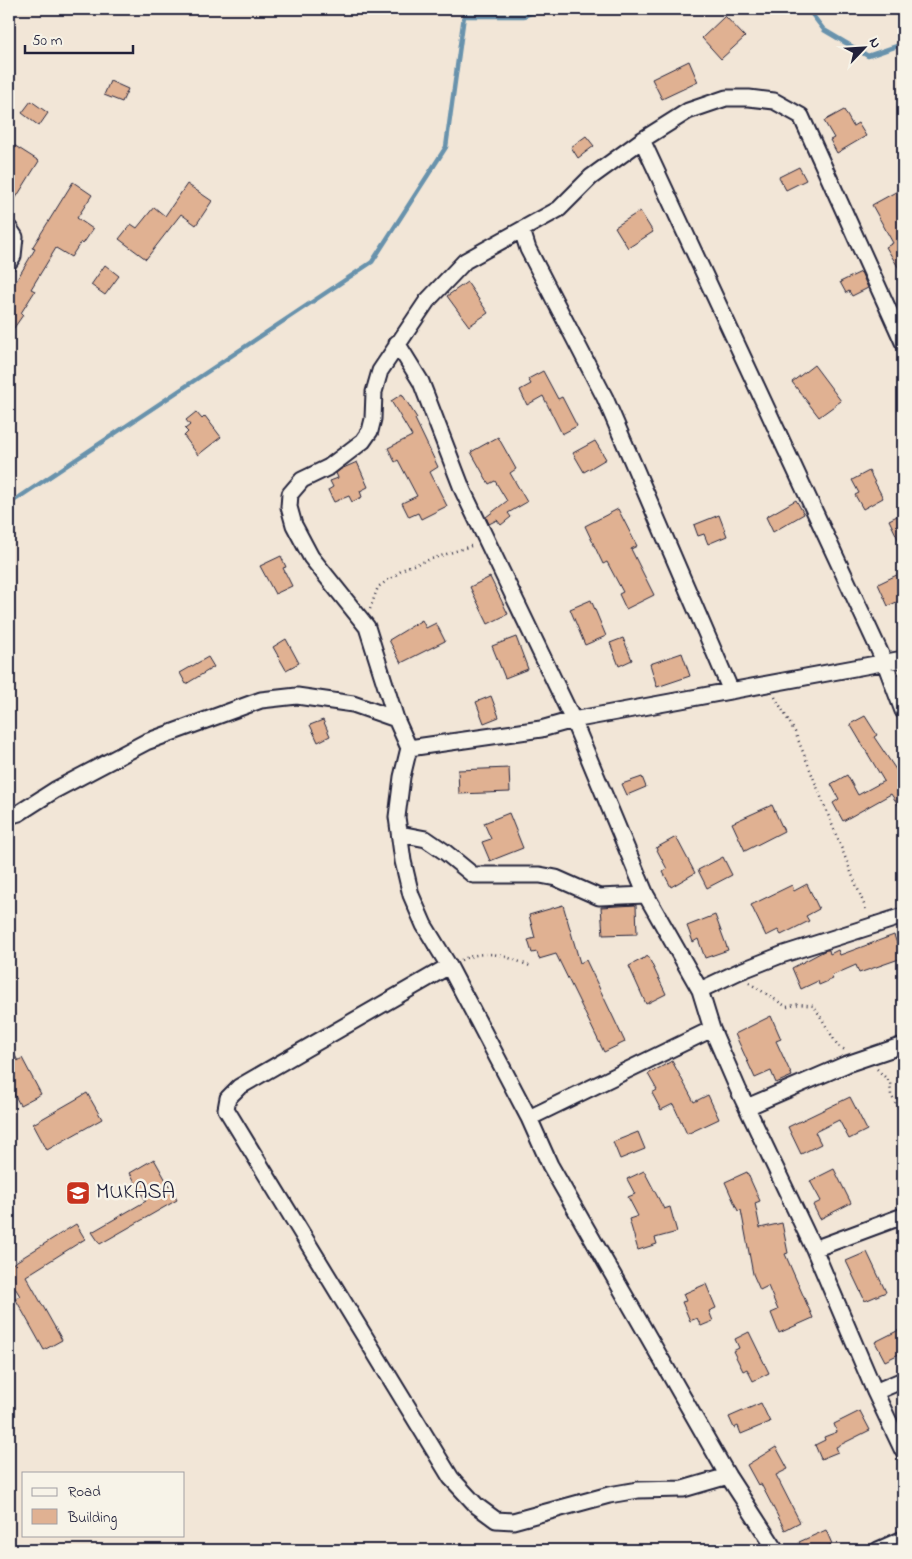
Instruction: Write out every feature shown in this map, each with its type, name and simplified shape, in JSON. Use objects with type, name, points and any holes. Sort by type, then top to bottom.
[{"type":"street","points":[[776,1550],[728,1476],[550,1165],[529,1118],[449,966],[424,925],[411,895],[397,818],[402,777],[409,748],[396,718],[367,627],[311,557],[294,525],[289,507],[290,494],[302,480],[329,467],[363,441],[370,431],[373,419],[374,392],[380,371],[427,301],[465,261],[559,209],[591,177],[642,140],[688,111],[726,98],[774,101],[801,116],[903,342]]},
{"type":"street","points":[[642,140],[885,663],[903,711]]},
{"type":"street","points":[[9,228],[15,237],[13,256],[9,262]]},
{"type":"street","points":[[522,230],[528,250],[605,398],[731,691]]},
{"type":"street","points":[[397,343],[421,382],[463,491],[573,720],[646,894],[700,990],[712,1029],[814,1249],[875,1392],[903,1451]]},
{"type":"street","points":[[409,748],[541,729],[573,720],[903,659]]},
{"type":"street","points":[[9,816],[19,813],[55,790],[146,742],[261,700],[297,696],[353,704],[396,718]]},
{"type":"street","points":[[400,834],[426,839],[473,875],[540,875],[556,878],[599,897],[646,894]]},
{"type":"street","points":[[700,990],[738,972],[872,924],[903,916]]},
{"type":"street","points":[[449,966],[239,1087],[228,1098],[226,1109],[451,1478],[477,1506],[496,1520],[512,1521],[638,1490],[683,1489],[728,1476]]},
{"type":"street","points":[[529,1118],[712,1029]]},
{"type":"street","points":[[747,1107],[847,1064],[903,1045]]},
{"type":"street","points":[[814,1249],[903,1216]]},
{"type":"street","points":[[875,1392],[903,1380]]},
{"type":"street","points":[[878,1550],[903,1539]]},
{"type":"path","points":[[367,627],[369,612],[378,587],[407,567],[487,539]]},
{"type":"path","points":[[768,684],[795,732],[872,924]]},
{"type":"path","points":[[449,966],[475,954],[501,954],[530,966]]},
{"type":"path","points":[[738,972],[750,984],[787,1007],[799,1004],[814,1006],[838,1046],[854,1059],[847,1064]]},
{"type":"path","points":[[876,1066],[890,1082],[891,1095],[903,1117]]},
{"type":"building","points":[[725,16],[745,37],[721,59],[702,38]]},
{"type":"building","points":[[689,61],[698,82],[662,99],[652,79]]},
{"type":"building","points":[[110,81],[128,89],[122,102],[104,95]]},
{"type":"building","points":[[31,101],[48,113],[39,126],[22,113]]},
{"type":"building","points":[[844,110],[853,126],[858,123],[866,136],[837,153],[830,140],[834,138],[824,121]]},
{"type":"building","points":[[586,136],[594,146],[578,158],[571,147]]},
{"type":"building","points":[[9,142],[39,161],[9,209],[9,178],[13,171],[9,168]]},
{"type":"building","points":[[799,167],[806,180],[786,190],[779,177]]},
{"type":"building","points":[[73,182],[92,195],[77,218],[93,229],[71,257],[56,248],[31,289],[35,291],[21,313],[23,315],[9,335],[9,293],[35,249],[32,248]]},
{"type":"building","points":[[187,184],[212,201],[196,225],[181,214],[146,259],[119,239],[131,224],[137,228],[154,207],[165,216]]},
{"type":"building","points":[[903,188],[903,275],[886,247],[893,243],[872,205]]},
{"type":"building","points":[[640,211],[653,232],[628,248],[615,227]]},
{"type":"building","points":[[105,265],[119,276],[105,295],[91,285]]},
{"type":"building","points":[[861,272],[868,288],[852,296],[849,291],[846,293],[840,282]]},
{"type":"building","points":[[467,282],[488,313],[469,326],[447,296]]},
{"type":"building","points":[[814,365],[841,401],[819,417],[792,382]]},
{"type":"building","points":[[543,371],[558,399],[562,397],[577,426],[562,434],[543,396],[527,405],[520,390],[531,384],[528,379]]},
{"type":"building","points":[[402,394],[417,418],[415,419],[438,467],[430,472],[447,506],[421,519],[418,513],[409,517],[402,503],[417,496],[398,460],[395,462],[388,448],[412,436],[391,401]]},
{"type":"building","points":[[196,412],[202,419],[205,416],[221,437],[198,455],[184,436],[188,432],[185,429],[190,425],[186,420]]},
{"type":"building","points":[[498,437],[516,469],[510,473],[527,502],[508,513],[511,517],[501,525],[497,520],[489,524],[486,517],[507,501],[495,481],[489,484],[471,452]]},
{"type":"building","points":[[595,441],[606,459],[584,472],[573,453]]},
{"type":"building","points":[[357,462],[368,487],[360,491],[362,497],[352,502],[349,496],[334,502],[328,490],[333,487],[330,481],[338,478],[336,473],[341,469]]},
{"type":"building","points":[[869,471],[883,498],[863,509],[855,495],[859,493],[852,480]]},
{"type":"building","points":[[796,500],[804,514],[773,532],[766,517]]},
{"type":"building","points":[[618,509],[637,546],[631,549],[654,595],[626,609],[619,594],[623,592],[607,562],[603,564],[585,526]]},
{"type":"building","points":[[903,513],[903,549],[889,520]]},
{"type":"building","points":[[719,515],[727,536],[708,544],[704,534],[698,536],[694,525]]},
{"type":"building","points":[[281,556],[286,567],[283,568],[292,586],[275,594],[260,566]]},
{"type":"building","points":[[903,572],[903,599],[888,606],[878,584]]},
{"type":"building","points":[[490,577],[508,614],[488,624],[470,587]]},
{"type":"building","points":[[591,600],[606,636],[585,645],[570,609]]},
{"type":"building","points":[[422,620],[426,628],[436,623],[445,641],[401,663],[389,640]]},
{"type":"building","points":[[516,637],[528,669],[505,678],[492,646]]},
{"type":"building","points":[[623,638],[632,660],[619,666],[610,643]]},
{"type":"building","points":[[286,639],[299,663],[286,670],[273,647]]},
{"type":"building","points":[[682,653],[690,676],[657,687],[650,664]]},
{"type":"building","points":[[208,657],[214,667],[186,684],[180,673]]},
{"type":"building","points":[[491,696],[499,717],[484,723],[476,702]]},
{"type":"building","points":[[865,716],[877,735],[874,737],[903,780],[903,812],[891,794],[843,821],[833,803],[839,799],[831,784],[847,775],[858,795],[884,781],[850,724]]},
{"type":"building","points":[[323,720],[330,736],[318,742],[310,725]]},
{"type":"building","points":[[509,768],[510,792],[459,794],[458,770]]},
{"type":"building","points":[[642,777],[646,787],[627,795],[622,784]]},
{"type":"building","points":[[772,805],[784,831],[745,851],[732,823]]},
{"type":"building","points":[[509,813],[523,848],[490,861],[482,842],[491,839],[484,823]]},
{"type":"building","points":[[676,837],[695,873],[671,887],[663,872],[667,869],[656,848]]},
{"type":"building","points":[[723,857],[732,875],[707,888],[698,870]]},
{"type":"building","points":[[807,884],[819,909],[806,916],[809,921],[781,935],[778,930],[766,936],[751,905],[792,885],[794,891]]},
{"type":"building","points":[[563,905],[580,963],[586,960],[625,1042],[604,1052],[556,954],[539,959],[537,952],[532,953],[528,940],[535,938],[529,915]]},
{"type":"building","points":[[636,905],[637,934],[603,935],[601,907]]},
{"type":"building","points":[[715,915],[728,950],[705,958],[698,939],[693,942],[687,926]]},
{"type":"building","points":[[894,935],[902,958],[859,973],[856,965],[831,976],[833,979],[819,985],[818,981],[801,989],[792,968],[826,950],[829,950],[830,954],[838,950],[840,955]]},
{"type":"building","points":[[648,956],[666,994],[646,1004],[629,966]]},
{"type":"building","points":[[771,1016],[781,1039],[776,1041],[792,1076],[776,1083],[771,1071],[755,1078],[735,1034]]},
{"type":"building","points":[[9,1045],[18,1061],[22,1058],[41,1094],[20,1105],[9,1085]]},
{"type":"building","points":[[672,1061],[694,1102],[708,1095],[719,1119],[687,1134],[673,1104],[661,1110],[652,1093],[657,1090],[648,1074]]},
{"type":"building","points":[[87,1093],[102,1119],[47,1150],[33,1124]]},
{"type":"building","points":[[850,1097],[867,1130],[849,1139],[839,1120],[815,1132],[821,1144],[801,1154],[788,1127]]},
{"type":"building","points":[[638,1132],[645,1149],[620,1159],[613,1142]]},
{"type":"building","points":[[154,1159],[177,1200],[100,1244],[92,1232],[146,1201],[130,1173]]},
{"type":"building","points":[[834,1169],[851,1203],[820,1219],[813,1205],[821,1201],[810,1181]]},
{"type":"building","points":[[644,1171],[664,1209],[670,1207],[677,1232],[655,1238],[657,1244],[638,1250],[629,1219],[638,1216],[628,1197],[635,1194],[627,1179]]},
{"type":"building","points":[[747,1172],[760,1201],[755,1203],[760,1228],[782,1223],[788,1253],[785,1254],[813,1318],[779,1333],[771,1313],[778,1310],[768,1286],[760,1290],[753,1274],[741,1210],[738,1211],[725,1182]]},
{"type":"building","points":[[76,1224],[85,1239],[26,1276],[62,1340],[44,1350],[15,1298],[20,1296],[9,1278],[9,1266]]},
{"type":"building","points":[[867,1252],[886,1292],[865,1301],[846,1261]]},
{"type":"building","points":[[706,1284],[716,1308],[709,1311],[713,1321],[701,1326],[697,1318],[690,1321],[682,1302],[686,1301],[683,1294]]},
{"type":"building","points":[[903,1328],[903,1352],[885,1361],[875,1342]]},
{"type":"building","points":[[749,1332],[769,1373],[753,1381],[747,1369],[743,1371],[733,1351],[739,1348],[735,1339]]},
{"type":"building","points":[[761,1403],[770,1422],[741,1434],[738,1426],[734,1428],[729,1417]]},
{"type":"building","points":[[860,1411],[870,1430],[836,1447],[838,1452],[821,1459],[815,1445],[825,1440],[824,1437],[837,1432],[834,1424]]},
{"type":"building","points":[[776,1447],[788,1469],[776,1475],[800,1522],[785,1530],[761,1484],[758,1485],[747,1465]]},
{"type":"building","points":[[826,1530],[832,1544],[818,1550],[803,1550],[799,1542]]},
{"type":"waterway","points":[[9,504],[372,262],[446,147],[464,16],[524,16],[541,9]]},
{"type":"waterway","points":[[808,9],[824,30],[868,56],[903,44]]},
{"type":"place","name":"MUKASA","points":[[78,1193]]}]
